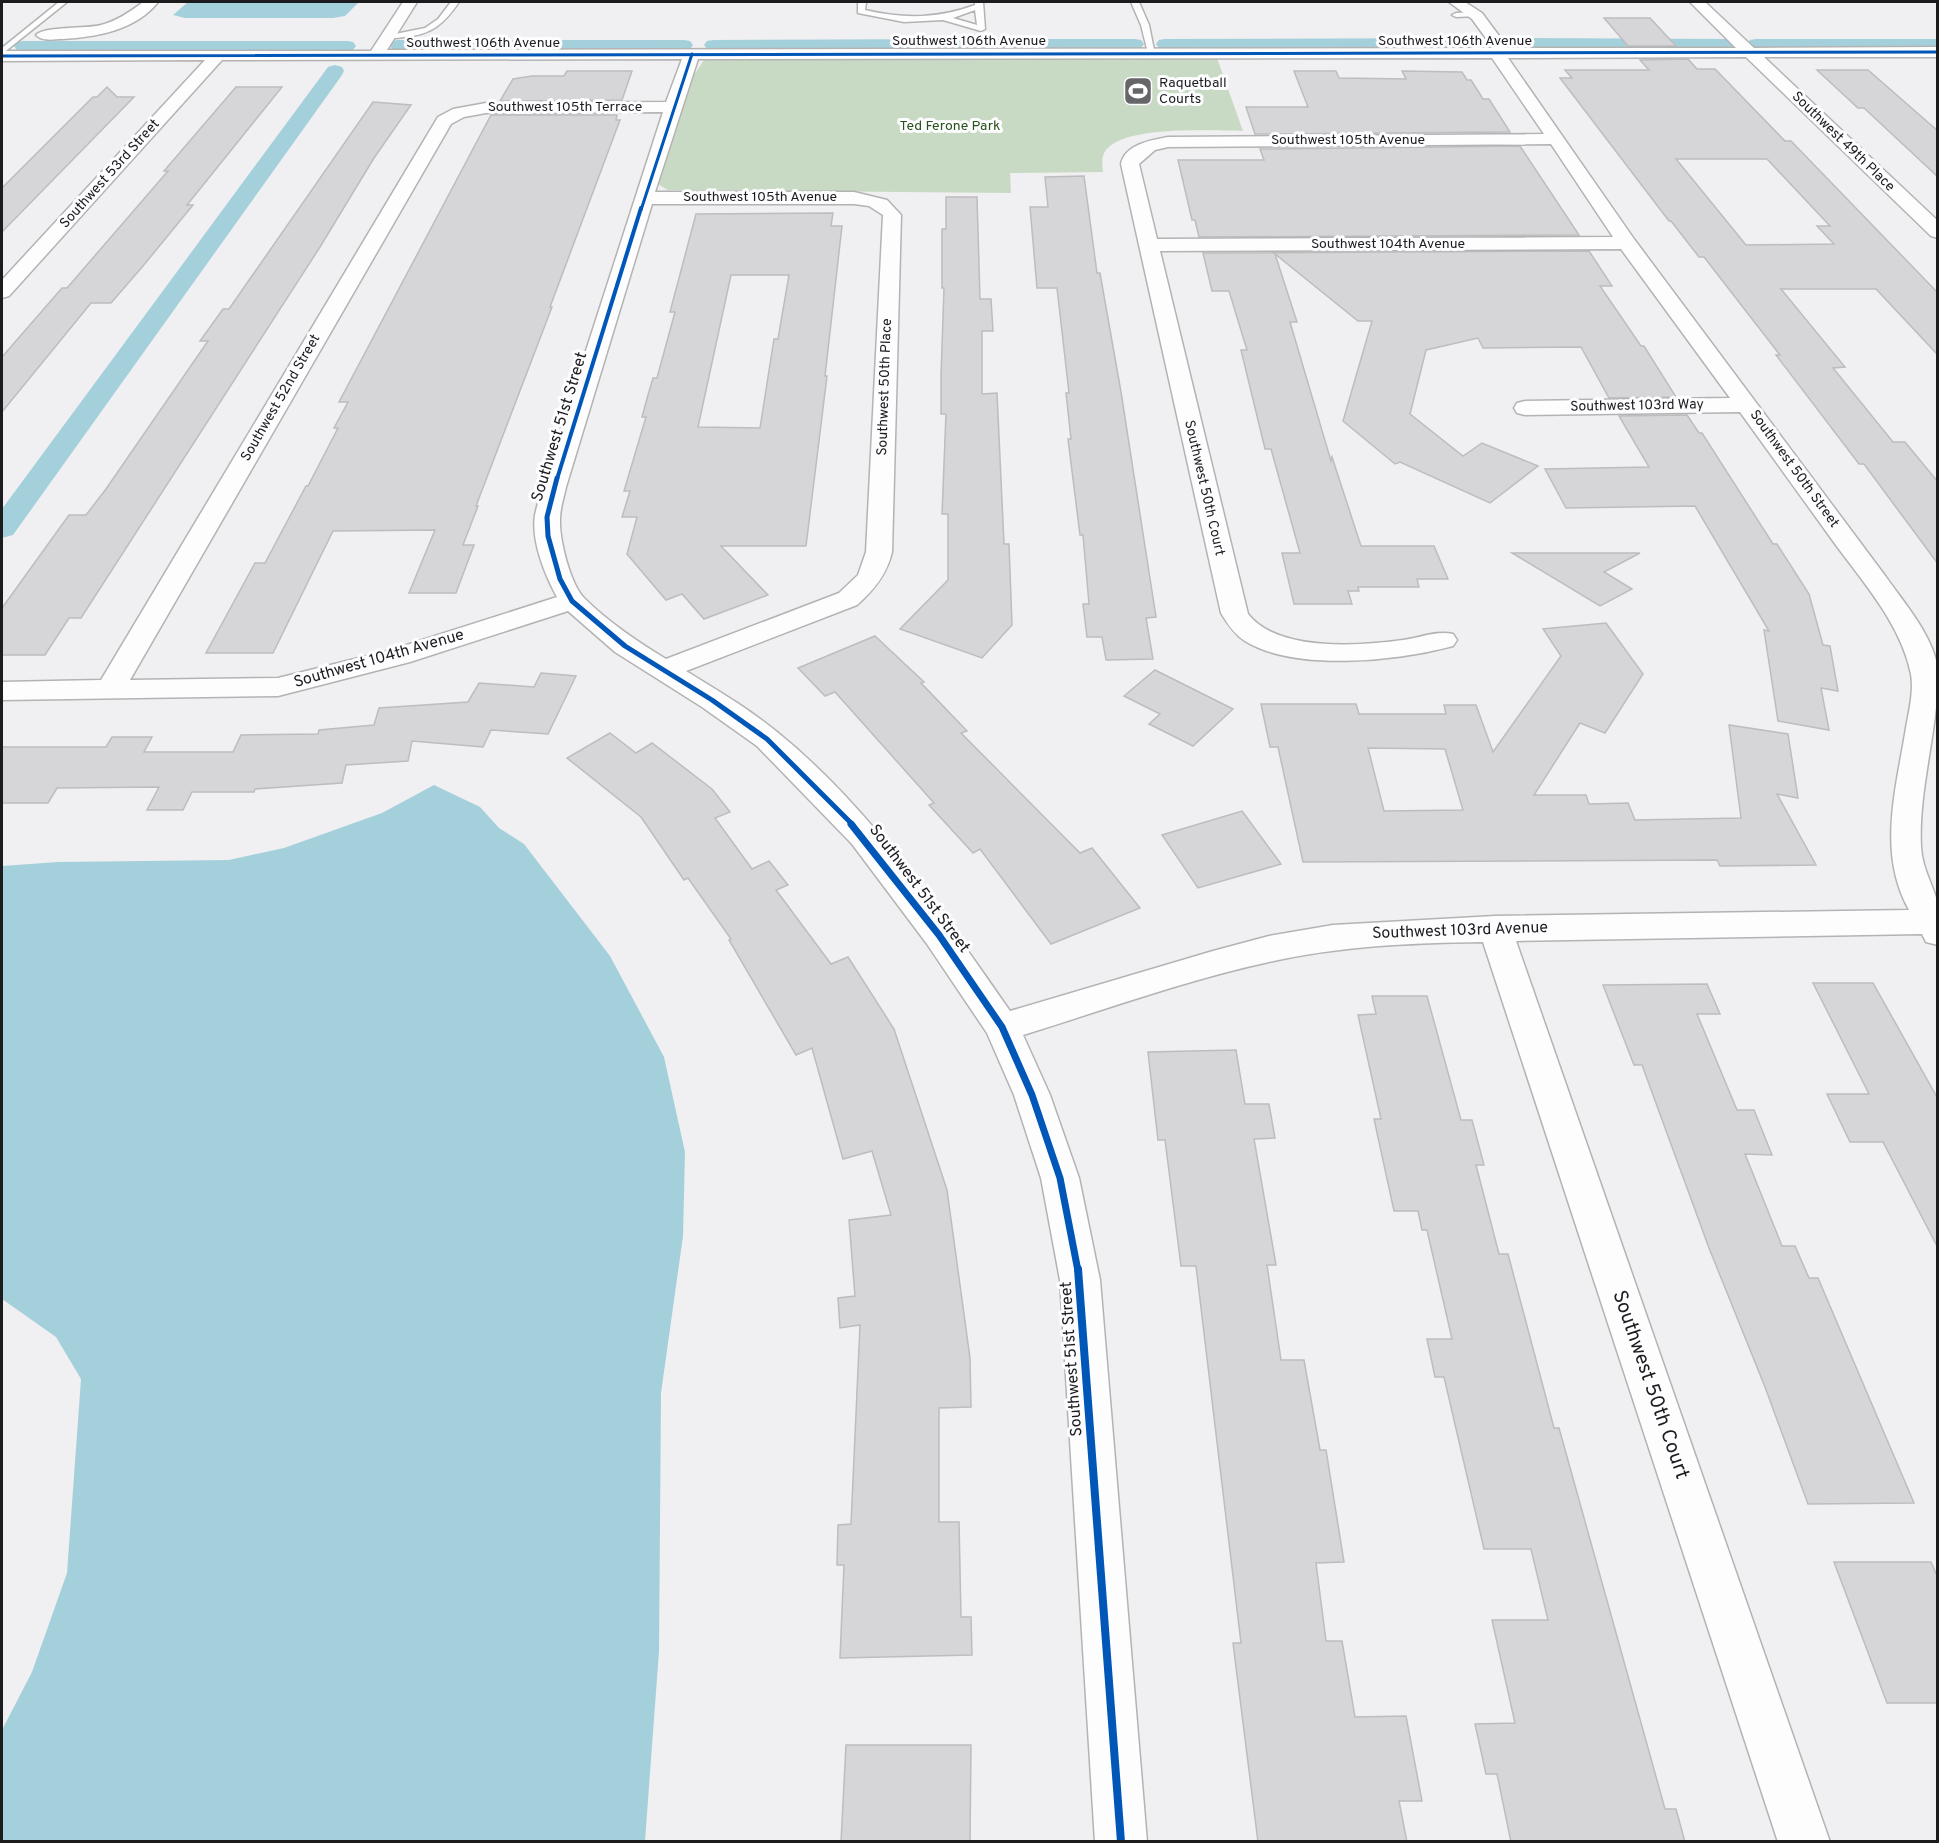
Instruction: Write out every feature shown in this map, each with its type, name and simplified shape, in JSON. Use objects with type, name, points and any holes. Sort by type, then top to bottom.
[{"type":"street","points":[[2,55],[44,34],[95,32],[113,28],[123,24],[151,2]]},
{"type":"street","points":[[376,56],[398,16],[410,2]]},
{"type":"street","name":"Southwest 50th Street","points":[[1440,2],[1475,14],[1488,29],[1496,53]]},
{"type":"street","name":"Southwest 49th Place","points":[[1697,2],[1938,232]]},
{"type":"street","name":"Southwest 50th Street","points":[[1456,8],[1496,53],[1628,243],[1748,405],[1914,640],[1921,655],[1927,688],[1909,799],[1905,847],[1909,871],[1918,898],[1934,927]]},
{"type":"street","name":"Southwest 106th Avenue","points":[[2,55],[692,54],[982,41],[1152,53],[1938,52]]},
{"type":"street","name":"Southwest 51st Street","points":[[692,54],[673,106],[554,487],[547,518],[548,536],[554,560],[572,601],[626,646],[767,739],[823,793],[870,845],[939,935],[1002,1027],[1032,1095],[1060,1178],[1080,1280],[1121,1842]]},
{"type":"street","name":"Southwest 53rd Street","points":[[2,292],[218,55]]},
{"type":"street","name":"Southwest 105th Terrace","points":[[459,112],[495,107],[673,106]]},
{"type":"street","name":"Southwest 52nd Street","points":[[110,690],[440,126],[459,112]]},
{"type":"street","name":"Southwest 105th Avenue","points":[[1142,149],[1168,142],[1556,139]]},
{"type":"street","name":"Southwest 50th Court","points":[[1142,149],[1131,159],[1131,164],[1234,613],[1242,625],[1256,635],[1291,648],[1314,651],[1404,650],[1424,647],[1443,640]]},
{"type":"street","name":"Southwest 105th Avenue","points":[[645,198],[843,197],[876,202]]},
{"type":"street","name":"Southwest 50th Place","points":[[664,670],[848,599],[870,579],[876,568],[879,552],[892,215],[876,202]]},
{"type":"street","name":"Southwest 104th Avenue","points":[[1149,245],[1628,243]]},
{"type":"street","name":"Southwest 103rd Way","points":[[1525,408],[1748,405]]},
{"type":"street","name":"Southwest 104th Avenue","points":[[2,691],[278,687],[400,656],[572,601]]},
{"type":"street","name":"Southwest 103rd Avenue","points":[[1002,1027],[1269,949],[1333,938],[1381,933],[1495,928],[1934,927]]},
{"type":"street","name":"Southwest 50th Court","points":[[1495,928],[1804,1842]]},
{"type":"lane","points":[[2,55],[63,2]]},
{"type":"lane","points":[[389,36],[420,33],[432,29],[440,24],[455,2]]},
{"type":"lane","points":[[862,2],[861,11],[904,19],[945,18],[979,4],[982,41]]},
{"type":"lane","points":[[1135,2],[1145,25],[1152,53]]},
{"type":"lane","points":[[945,18],[982,41]]},
{"type":"green space","name":"Ted Ferone Park","points":[[737,58],[1217,58],[1243,131],[1191,130],[1131,136],[1116,142],[1106,150],[1102,163],[1103,172],[1010,173],[1011,193],[668,190],[656,183],[694,75],[704,60]]},
{"type":"water","points":[[188,2],[359,2],[345,16],[333,18],[185,18],[173,15]]},
{"type":"water","points":[[434,785],[480,807],[499,828],[524,844],[610,956],[664,1057],[685,1152],[683,1236],[661,1393],[659,1651],[645,1841],[2,1841],[2,1730],[32,1672],[67,1573],[81,1379],[56,1337],[2,1299],[2,866],[58,862],[229,860],[284,848],[382,813]]},
{"type":"building","points":[[1604,18],[1650,18],[1676,46],[1628,46]]},
{"type":"building","points":[[1688,59],[1697,69],[1715,69],[1785,141],[1791,141],[1938,293],[1938,355],[1876,289],[1781,289],[1845,367],[1833,368],[1893,442],[1905,442],[1938,482],[1938,564],[1864,464],[1859,464],[1776,355],[1780,355],[1704,257],[1699,257],[1669,221],[1560,78],[1572,78],[1565,70],[1649,70],[1640,60]],"holes":[[[1676,159],[1767,159],[1830,226],[1817,226],[1834,244],[1746,245]]]},
{"type":"building","points":[[1817,70],[1868,70],[1938,131],[1938,177],[1864,108],[1858,108]]},
{"type":"building","points":[[567,71],[632,71],[622,100],[500,101],[513,79],[532,76],[564,76]]},
{"type":"building","points":[[1294,71],[1336,71],[1339,78],[1406,79],[1402,71],[1462,72],[1467,80],[1471,80],[1483,99],[1489,99],[1510,132],[1255,134],[1246,107],[1308,107]]},
{"type":"building","points":[[107,87],[117,97],[134,97],[2,232],[2,188],[93,97],[97,97]]},
{"type":"building","points":[[236,87],[282,87],[187,205],[193,205],[143,266],[111,303],[91,303],[2,412],[2,357],[62,288],[67,288],[168,171],[164,171]]},
{"type":"building","points":[[373,102],[411,105],[374,158],[320,247],[81,618],[69,618],[45,655],[2,655],[2,608],[69,515],[86,515],[106,489],[208,341],[200,341],[223,309],[229,309]]},
{"type":"building","points":[[491,115],[617,115],[616,120],[620,120],[476,506],[478,506],[463,545],[474,545],[456,593],[409,593],[435,530],[333,531],[273,653],[206,653],[255,563],[265,563],[308,486],[338,428],[334,428],[348,402],[339,402]]},
{"type":"building","points":[[1520,146],[1579,235],[1199,237],[1195,220],[1192,220],[1178,160],[1264,160],[1260,149]]},
{"type":"building","points":[[1084,176],[1097,273],[1100,273],[1121,392],[1156,617],[1146,618],[1153,659],[1106,660],[1102,637],[1087,637],[1083,604],[1089,604],[1083,535],[1080,535],[1068,439],[1071,439],[1066,393],[1069,393],[1057,288],[1037,288],[1030,207],[1048,207],[1045,177]]},
{"type":"building","points":[[946,197],[977,197],[980,299],[991,299],[993,331],[982,331],[982,394],[997,393],[1004,544],[1009,544],[1012,625],[982,658],[900,629],[948,580],[948,514],[942,514],[946,414],[941,414],[944,288],[942,288],[942,229],[946,229]]},
{"type":"building","points":[[833,213],[831,226],[842,226],[825,376],[827,376],[806,546],[721,546],[768,595],[704,619],[682,594],[666,600],[627,554],[637,517],[622,517],[630,491],[624,491],[646,417],[642,417],[653,378],[657,378],[675,312],[670,312],[696,214]],"holes":[[[731,275],[789,275],[778,339],[774,339],[760,428],[698,427]]]},
{"type":"building","points":[[1589,251],[1612,286],[1600,286],[1641,346],[1644,346],[1676,397],[1609,398],[1581,347],[1483,348],[1478,338],[1426,350],[1410,414],[1463,456],[1482,443],[1538,466],[1490,503],[1400,462],[1395,464],[1343,421],[1372,321],[1358,321],[1275,254],[1297,322],[1290,322],[1331,461],[1332,457],[1361,546],[1434,546],[1448,579],[1417,579],[1419,587],[1358,587],[1359,591],[1348,591],[1352,604],[1294,604],[1282,553],[1300,553],[1271,449],[1265,449],[1241,350],[1247,350],[1229,291],[1212,291],[1203,253]]},
{"type":"building","points":[[1687,415],[1699,433],[1702,433],[1773,544],[1777,544],[1809,594],[1823,645],[1830,646],[1838,691],[1821,688],[1829,730],[1778,721],[1764,630],[1769,631],[1695,506],[1566,508],[1545,469],[1649,467],[1619,416]]},
{"type":"building","points":[[1512,553],[1640,553],[1604,572],[1632,589],[1600,606]]},
{"type":"building","points":[[1606,623],[1643,674],[1605,733],[1580,723],[1534,795],[1586,795],[1589,804],[1628,803],[1635,820],[1741,818],[1729,725],[1788,734],[1798,798],[1777,794],[1816,865],[1720,866],[1717,860],[1303,862],[1278,747],[1270,747],[1261,704],[1356,704],[1359,714],[1446,714],[1444,705],[1476,705],[1493,752],[1561,656],[1543,629]],"holes":[[[1368,748],[1445,749],[1463,810],[1384,811]]]},
{"type":"building","points":[[875,636],[924,682],[921,683],[967,731],[961,733],[1080,853],[1092,848],[1140,908],[1051,944],[980,849],[973,853],[929,805],[934,803],[835,692],[825,696],[798,668]]},
{"type":"building","points":[[1155,670],[1233,709],[1193,746],[1149,724],[1160,714],[1124,696]]},
{"type":"building","points":[[541,673],[576,676],[548,734],[491,730],[483,747],[412,741],[408,761],[346,765],[342,783],[255,789],[254,792],[192,792],[183,810],[147,810],[159,787],[57,788],[48,803],[2,803],[2,747],[106,747],[112,737],[152,737],[144,752],[233,752],[241,735],[318,734],[319,730],[374,725],[379,708],[468,702],[479,683],[534,687]]},
{"type":"building","points":[[610,733],[636,753],[652,743],[712,789],[730,812],[715,818],[752,869],[769,861],[788,885],[776,890],[831,964],[848,957],[894,1029],[947,1190],[970,1358],[971,1407],[939,1408],[939,1522],[959,1522],[961,1617],[971,1617],[972,1655],[840,1658],[844,1565],[837,1565],[838,1525],[851,1524],[860,1325],[840,1328],[838,1298],[855,1296],[849,1220],[891,1215],[872,1151],[843,1159],[812,1048],[796,1055],[729,940],[731,939],[688,878],[684,880],[641,817],[567,758]]},
{"type":"building","points":[[1242,811],[1281,864],[1198,888],[1162,835]]},
{"type":"building","points":[[1813,983],[1873,983],[1938,1099],[1938,1248],[1883,1142],[1850,1142],[1827,1094],[1869,1094]]},
{"type":"building","points":[[1707,984],[1720,1014],[1697,1014],[1737,1110],[1754,1110],[1772,1155],[1745,1154],[1782,1246],[1795,1246],[1809,1278],[1818,1278],[1914,1503],[1808,1504],[1765,1387],[1709,1248],[1642,1065],[1634,1065],[1603,985]]},
{"type":"building","points":[[1372,996],[1427,996],[1461,1120],[1472,1120],[1484,1165],[1476,1165],[1499,1254],[1508,1254],[1554,1428],[1559,1428],[1665,1809],[1676,1809],[1685,1842],[1511,1842],[1497,1774],[1486,1774],[1475,1724],[1515,1723],[1492,1620],[1548,1620],[1531,1549],[1484,1549],[1444,1377],[1435,1377],[1427,1339],[1452,1339],[1427,1230],[1422,1230],[1418,1211],[1394,1211],[1374,1119],[1381,1119],[1358,1015],[1376,1014]]},
{"type":"building","points":[[1236,1050],[1245,1104],[1269,1104],[1275,1138],[1254,1139],[1276,1265],[1267,1265],[1281,1360],[1304,1360],[1320,1450],[1326,1450],[1344,1562],[1316,1563],[1326,1641],[1342,1641],[1355,1717],[1406,1716],[1422,1801],[1399,1801],[1407,1842],[1258,1842],[1233,1643],[1241,1643],[1196,1266],[1181,1266],[1165,1140],[1158,1140],[1148,1052]]},
{"type":"building","points":[[1834,1562],[1931,1562],[1938,1578],[1938,1703],[1887,1703]]},
{"type":"building","points":[[846,1745],[971,1745],[970,1842],[841,1842]]},
{"type":"waterway","points":[[1165,44],[1468,43]]},
{"type":"waterway","points":[[1520,43],[1726,44]]},
{"type":"waterway","points":[[713,45],[967,44]]},
{"type":"waterway","points":[[996,44],[1135,44]]},
{"type":"waterway","points":[[1756,44],[1938,44]]},
{"type":"waterway","points":[[398,45],[684,45]]},
{"type":"waterway","points":[[23,46],[347,46]]},
{"type":"waterway","points":[[2,529],[335,71]]},
{"type":"cycle path","points":[[2,56],[1938,52]]},
{"type":"cycle path","points":[[692,54],[673,107],[554,487],[547,517],[548,536],[560,579],[572,601],[625,646],[712,700],[767,739],[863,836],[939,935],[1002,1027],[1032,1095],[1060,1178],[1080,1280],[1121,1842]]},
{"type":"place","name":"Raquetball Courts","points":[[1138,91]]}]
